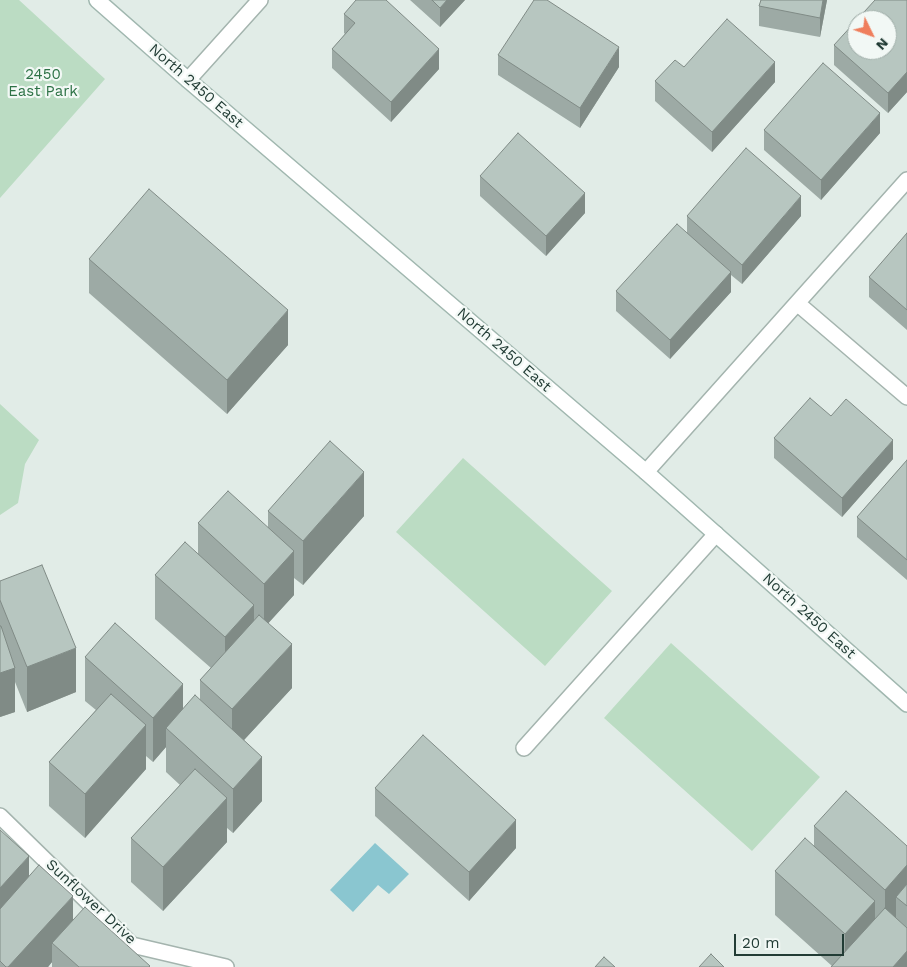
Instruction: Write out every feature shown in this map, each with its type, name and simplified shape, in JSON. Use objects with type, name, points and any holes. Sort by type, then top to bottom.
[{"type":"street","name":"North 2450 East","points":[[97,0],[646,472],[907,704]]},
{"type":"street","points":[[188,80],[260,0]]},
{"type":"street","points":[[646,472],[907,180]]},
{"type":"street","points":[[797,303],[907,397]]},
{"type":"street","points":[[524,748],[716,534]]},
{"type":"street","name":"Sunflower Drive","points":[[0,816],[132,945],[226,967]]},
{"type":"green space","name":"2450 East Park","points":[[0,0],[19,0],[105,79],[0,198]]},
{"type":"green space","points":[[0,404],[39,440],[25,464],[18,503],[0,515]]},
{"type":"green space","points":[[463,458],[612,591],[545,666],[396,532]]},
{"type":"green space","points":[[671,643],[820,777],[752,851],[604,718]]},
{"type":"water","points":[[375,843],[409,874],[389,894],[378,885],[353,912],[330,890]]},
{"type":"building","points":[[356,0],[386,0],[439,49],[391,102],[332,49],[355,23],[344,14]]},
{"type":"building","points":[[432,0],[447,0],[440,8]]},
{"type":"building","points":[[534,0],[547,0],[619,47],[580,108],[498,55]]},
{"type":"building","points":[[761,0],[823,0],[820,18],[759,6]]},
{"type":"building","points":[[875,0],[907,0],[907,72],[888,93],[851,60],[897,60],[897,10],[866,10]]},
{"type":"building","points":[[727,19],[775,62],[712,132],[655,81],[675,60],[684,67]]},
{"type":"building","points":[[847,31],[847,57],[834,45]]},
{"type":"building","points":[[823,63],[880,113],[821,180],[764,130]]},
{"type":"building","points":[[518,133],[585,193],[546,236],[480,176]]},
{"type":"building","points":[[746,148],[801,196],[742,265],[687,216]]},
{"type":"building","points":[[149,189],[288,310],[227,380],[89,259]]},
{"type":"building","points":[[677,224],[731,272],[670,340],[616,291]]},
{"type":"building","points":[[907,233],[907,310],[869,277]]},
{"type":"building","points":[[810,398],[831,416],[846,399],[893,440],[842,498],[774,438]]},
{"type":"building","points":[[330,441],[364,472],[303,541],[268,511]]},
{"type":"building","points":[[907,460],[907,560],[857,517]]},
{"type":"building","points":[[228,491],[294,551],[264,584],[198,523]]},
{"type":"building","points":[[185,542],[254,605],[225,637],[155,575]]},
{"type":"building","points":[[42,565],[76,648],[27,667],[0,600],[0,581]]},
{"type":"building","points":[[259,615],[292,644],[232,709],[200,680]]},
{"type":"building","points":[[115,623],[183,684],[153,718],[85,657]]},
{"type":"building","points":[[0,626],[15,668],[0,673]]},
{"type":"building","points":[[111,694],[146,725],[85,794],[49,762]]},
{"type":"building","points":[[195,695],[262,757],[233,789],[166,728]]},
{"type":"building","points":[[423,735],[516,820],[469,872],[375,788]]},
{"type":"building","points":[[195,769],[227,798],[163,867],[131,838]]},
{"type":"building","points":[[846,791],[907,846],[907,865],[885,890],[814,826]]},
{"type":"building","points":[[0,830],[29,856],[0,888]]},
{"type":"building","points":[[805,838],[875,901],[845,934],[775,871]]},
{"type":"building","points":[[39,865],[73,896],[6,967],[0,961],[0,909]]},
{"type":"building","points":[[907,884],[907,906],[896,897]]},
{"type":"building","points":[[85,907],[150,966],[79,967],[52,943]]},
{"type":"building","points":[[885,908],[907,928],[907,951],[893,967],[831,967]]},
{"type":"building","points":[[711,954],[724,967],[699,967]]},
{"type":"building","points":[[604,957],[615,967],[595,967]]}]
